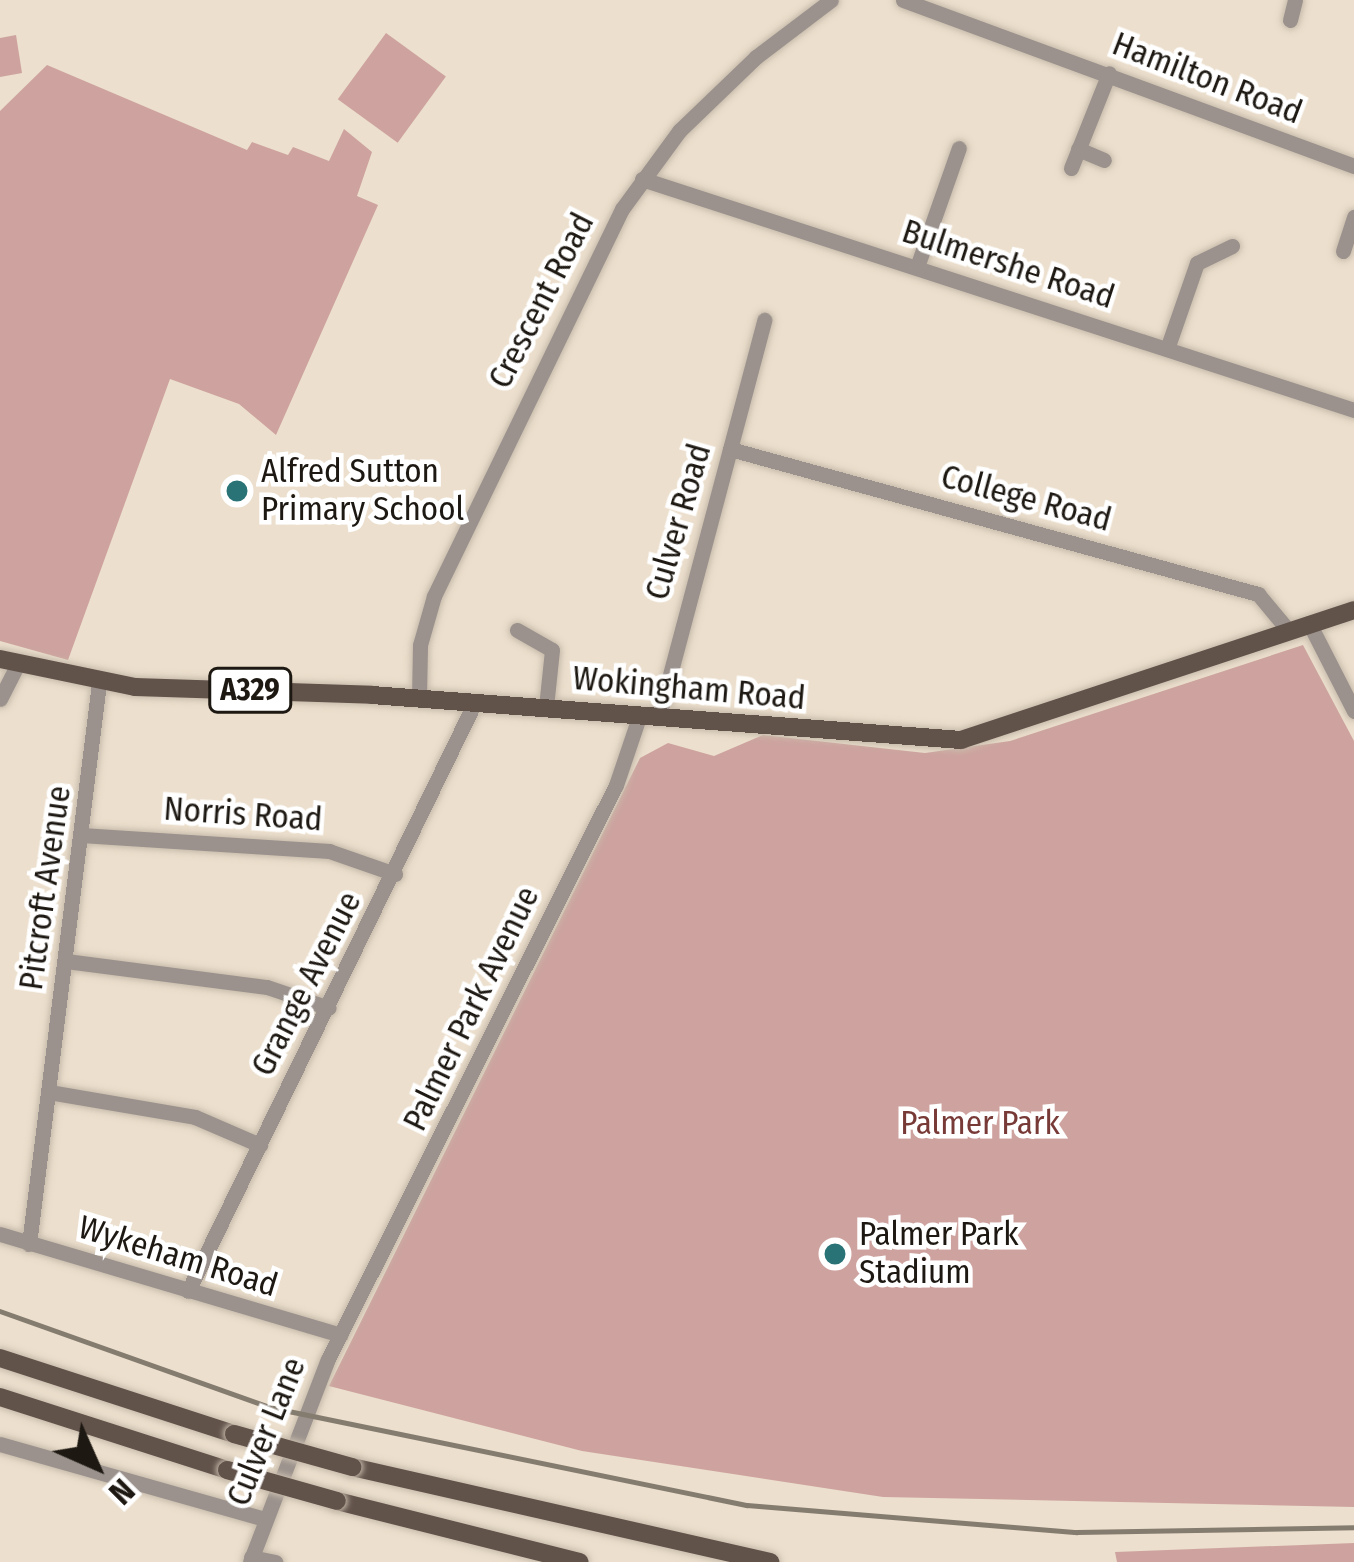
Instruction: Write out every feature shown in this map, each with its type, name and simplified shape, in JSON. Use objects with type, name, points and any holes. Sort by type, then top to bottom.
[{"type":"main road","name":"Wokingham Road","points":[[9,663],[99,683],[419,698],[961,740],[1354,610]]},
{"type":"main road","points":[[0,1358],[233,1434],[352,1467],[770,1562]]},
{"type":"main road","points":[[0,1397],[227,1470],[580,1562]]},
{"type":"street","name":"Crescent Road","points":[[419,698],[420,645],[434,596],[566,314],[642,178],[743,69],[831,0]]},
{"type":"street","name":"Hamilton Road","points":[[902,0],[1354,166]]},
{"type":"street","points":[[1290,20],[1295,0]]},
{"type":"street","points":[[1071,168],[1109,73]]},
{"type":"street","points":[[916,267],[959,148]]},
{"type":"street","points":[[1078,149],[1104,160]]},
{"type":"street","name":"Bulmershe Road","points":[[642,178],[1354,410]]},
{"type":"street","points":[[1342,251],[1347,224]]},
{"type":"street","points":[[1167,349],[1197,263],[1213,249],[1232,246]]},
{"type":"street","name":"Culver Road","points":[[650,715],[764,320]]},
{"type":"street","name":"College Road","points":[[730,449],[1258,594],[1288,630]]},
{"type":"street","points":[[1309,623],[1354,711]]},
{"type":"street","points":[[518,630],[552,650],[546,707]]},
{"type":"street","points":[[0,699],[9,663]]},
{"type":"street","name":"Pitcroft Avenue","points":[[29,1244],[99,683]]},
{"type":"street","name":"Grange Avenue","points":[[188,1291],[475,702]]},
{"type":"street","name":"Palmer Park Avenue","points":[[342,1330],[650,715]]},
{"type":"street","name":"Norris Road","points":[[81,835],[329,850],[395,874]]},
{"type":"street","points":[[66,961],[268,986],[329,1008]]},
{"type":"street","points":[[49,1092],[195,1118],[260,1145]]},
{"type":"street","name":"Wykeham Road","points":[[0,1234],[317,1330],[342,1330]]},
{"type":"street","name":"Culver Lane","points":[[250,1560],[342,1330]]},
{"type":"street","points":[[0,1444],[265,1519]]},
{"type":"street","points":[[250,1560],[275,1562]]},
{"type":"green space","points":[[386,33],[446,76],[398,143],[338,99]]},
{"type":"green space","points":[[16,35],[22,73],[0,77],[0,38]]},
{"type":"green space","points":[[47,65],[247,150],[252,142],[288,155],[293,147],[329,161],[344,129],[372,152],[357,196],[378,205],[276,435],[239,404],[170,379],[68,660],[0,641],[0,111]]},
{"type":"green space","name":"Palmer Park","points":[[1303,645],[1354,741],[1354,1507],[883,1497],[582,1451],[329,1386],[640,758],[668,743],[714,756],[763,735],[925,753],[1010,741]]},
{"type":"green space","points":[[1354,1543],[1354,1562],[1117,1562],[1115,1552]]},
{"type":"railway","points":[[0,1311],[269,1407],[747,1505],[1077,1532],[1354,1527]]},
{"type":"place","name":"Alfred Sutton Primary School","points":[[237,491]]},
{"type":"place","name":"Palmer Park Stadium","points":[[835,1254]]}]
